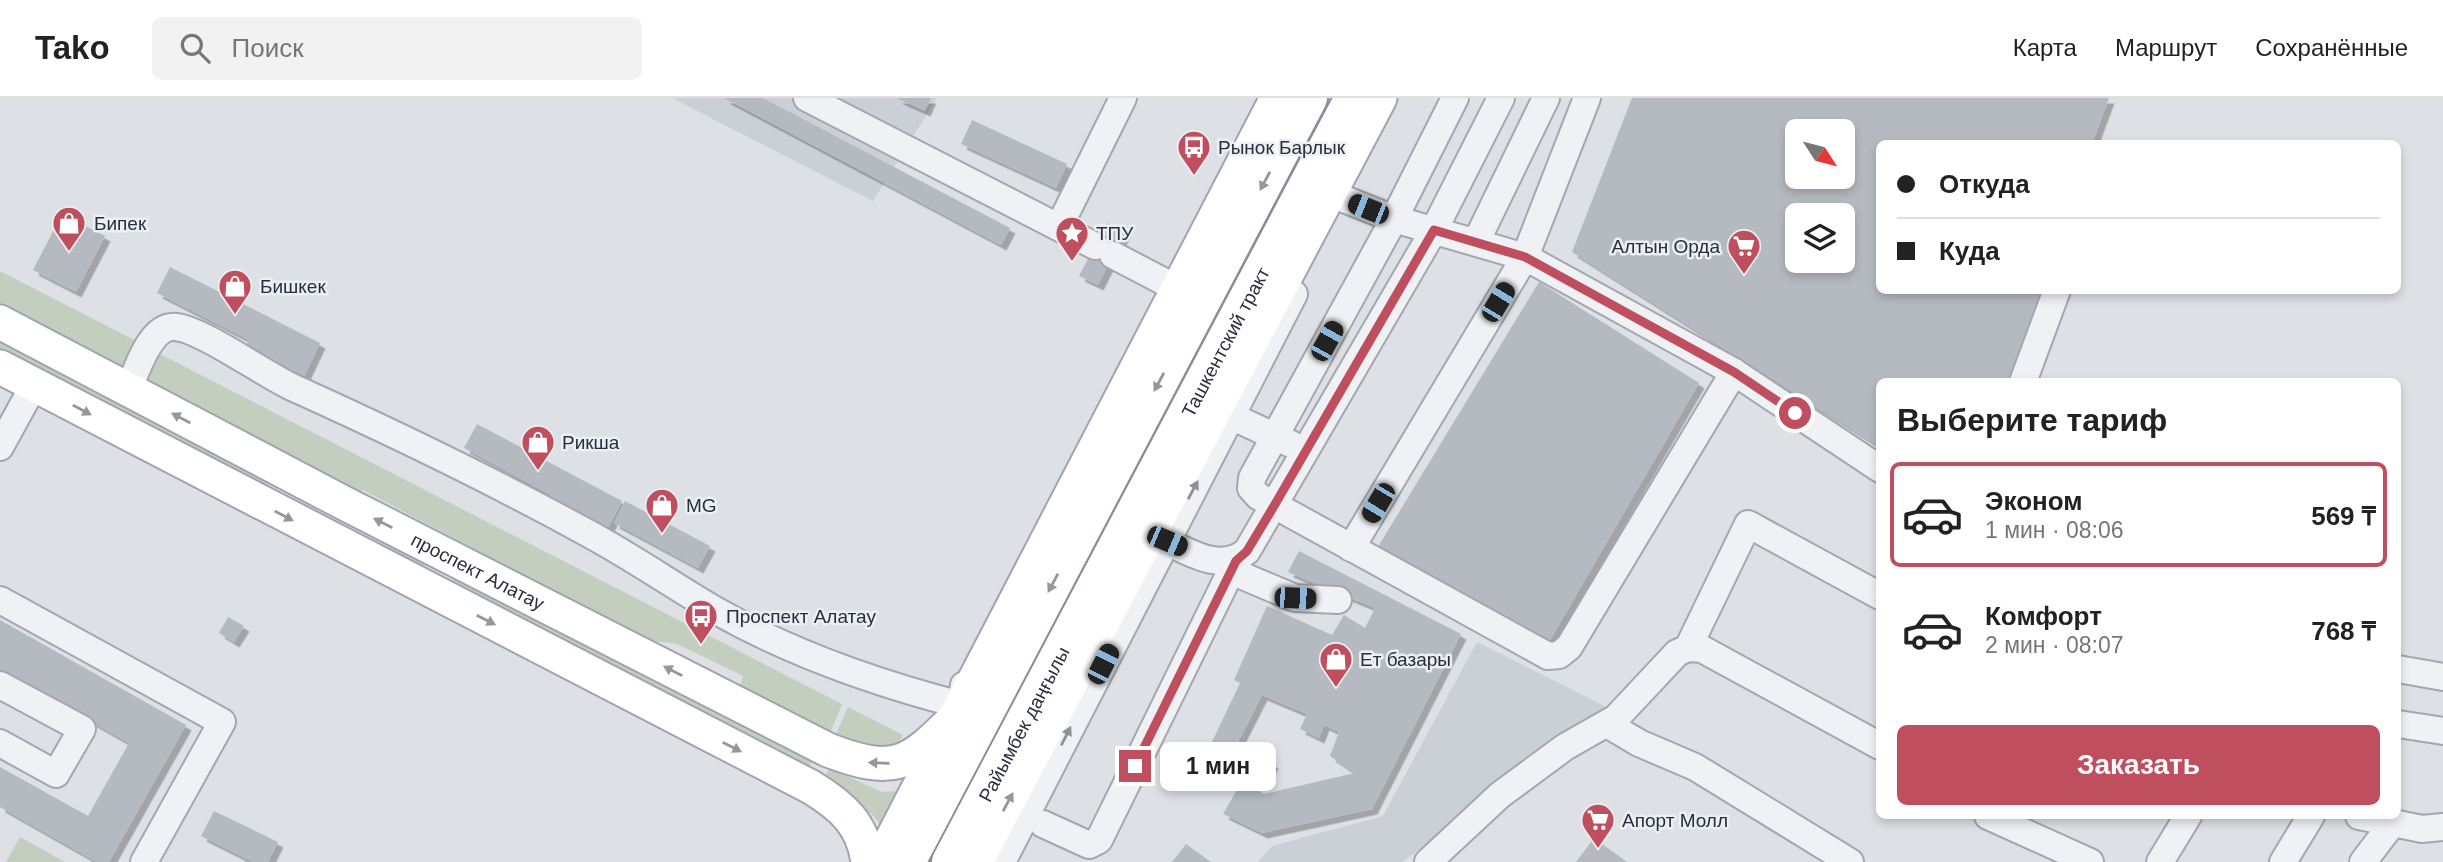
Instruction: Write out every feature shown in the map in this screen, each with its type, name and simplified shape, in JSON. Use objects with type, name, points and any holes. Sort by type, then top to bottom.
[{"type":"highway","points":[[906,862],[1308,98]]},
{"type":"highway","name":"Ташкентский тракт","points":[[1097,586],[1354,98]]},
{"type":"highway","name":"Райымбек даңғылы","points":[[951,862],[1097,586]]},
{"type":"main road","points":[[880,862],[1172,286],[1277,98]]},
{"type":"main road","points":[[976,862],[1158,537],[1224,413],[1336,196],[1380,98]]},
{"type":"main road","name":"проспект Алатау","points":[[0,322],[128,391],[828,750],[858,762],[881,766],[903,761],[926,747],[958,711]]},
{"type":"main road","name":"проспект Алатау","points":[[0,368],[811,787],[836,803],[853,819],[864,840],[868,862]]},
{"type":"main road","points":[[423,588],[442,553]]},
{"type":"street","points":[[807,98],[1172,286],[1263,98]]},
{"type":"street","points":[[1059,227],[1123,98]]},
{"type":"street","points":[[1396,98],[1336,196],[1394,219],[1525,257],[1734,372],[1876,466]]},
{"type":"street","points":[[1455,98],[1394,219],[1252,478],[1251,488],[1274,506],[1548,656],[1559,654],[1569,647],[1734,372]]},
{"type":"street","points":[[1043,824],[1089,845],[1099,840],[1234,566],[1247,551],[1274,506],[1434,230],[1501,98]]},
{"type":"street","points":[[1476,242],[1546,98]]},
{"type":"street","points":[[1351,548],[1525,257],[1587,98]]},
{"type":"street","points":[[2024,378],[2056,294]]},
{"type":"street","points":[[128,391],[148,347],[161,331],[175,327],[195,333],[291,386],[363,417],[489,479],[623,552],[717,611],[836,668],[958,711]]},
{"type":"street","points":[[0,447],[34,385]]},
{"type":"street","points":[[1224,413],[1274,438],[1306,449]]},
{"type":"street","points":[[1688,648],[1748,524],[1876,594]]},
{"type":"street","points":[[1002,862],[1158,537],[1220,564],[1234,566],[1295,598],[1338,600]]},
{"type":"street","points":[[0,600],[222,722],[144,862]]},
{"type":"street","points":[[1428,862],[1500,795],[1565,747],[1616,718],[1677,653],[1688,648],[1702,649],[1876,744]]},
{"type":"street","points":[[2401,670],[2443,677]]},
{"type":"street","points":[[0,685],[82,729],[56,774],[0,743]]},
{"type":"street","points":[[1607,724],[1639,743],[1695,767],[1850,862]]},
{"type":"street","points":[[2401,724],[2443,731]]},
{"type":"street","points":[[1995,819],[2090,862]]},
{"type":"street","points":[[2160,862],[2186,819]]},
{"type":"street","points":[[2283,862],[2309,819]]},
{"type":"street","points":[[2371,819],[2422,829],[2443,827]]},
{"type":"street","points":[[2363,862],[2392,824]]},
{"type":"shaded area","points":[[672,98],[937,98],[873,201]]},
{"type":"shaded area","points":[[1477,642],[1608,708],[1402,862],[1258,862],[1272,846],[1383,816]]},
{"type":"green space","points":[[0,271],[140,343],[125,371],[0,304]]},
{"type":"green space","points":[[0,335],[427,559],[423,566],[275,486],[232,475],[0,354]]},
{"type":"green space","points":[[156,352],[842,704],[831,731],[740,688],[743,676],[677,644],[647,640],[480,559],[471,547],[363,490],[345,494],[144,387]]},
{"type":"green space","points":[[456,575],[813,758],[806,774],[448,589]]},
{"type":"green space","points":[[848,707],[903,735],[890,754],[869,751],[836,734]]},
{"type":"green space","points":[[829,768],[882,792],[898,791],[881,826],[872,814],[822,783]]},
{"type":"green space","points":[[20,837],[65,862],[6,862]]},
{"type":"building","points":[[724,98],[763,98],[1010,228],[1001,245]]},
{"type":"building","points":[[896,98],[931,98],[925,111]]},
{"type":"building","name":"Алтын Орда","points":[[1632,98],[2109,98],[2093,140],[1876,140],[1876,294],[2040,294],[2009,378],[1876,378],[1876,444],[1572,252]]},
{"type":"building","points":[[972,120],[1067,164],[1056,188],[961,144]]},
{"type":"building","name":"Бипек","points":[[62,214],[105,236],[76,292],[33,270]]},
{"type":"building","points":[[1107,223],[1125,232],[1098,285],[1079,276]]},
{"type":"building","name":"Бишкек","points":[[170,267],[320,343],[304,377],[245,347],[249,340],[157,293]]},
{"type":"building","points":[[1539,282],[1699,383],[1546,647],[1376,550]]},
{"type":"building","name":"Рикша","points":[[477,424],[622,501],[607,530],[549,499],[551,495],[464,448]]},
{"type":"building","name":"MG","points":[[625,501],[710,546],[698,568],[614,523]]},
{"type":"building","name":"Ет базары","points":[[1299,551],[1461,634],[1372,809],[1262,833],[1223,814],[1242,781],[1264,794],[1355,773],[1330,756],[1339,732],[1324,725],[1319,738],[1300,729],[1307,714],[1262,695],[1238,742],[1273,763],[1266,777],[1211,744],[1240,683],[1234,680],[1267,606],[1332,635],[1344,615],[1365,628],[1375,608],[1288,572]]},
{"type":"building","points":[[228,617],[244,626],[234,642],[219,633]]},
{"type":"building","points":[[0,620],[186,725],[109,862],[97,862],[0,807],[0,767],[88,816],[129,743],[0,670]]},
{"type":"building","points":[[214,811],[278,842],[268,862],[253,862],[201,836]]},
{"type":"building","name":"Апорт Молл","points":[[1594,838],[1627,862],[1576,862]]},
{"type":"building","points":[[1186,844],[1211,862],[1172,862]]},
{"type":"place","name":"Рынок Барлык","points":[[1194,177]]},
{"type":"place","name":"Бипек","points":[[69,253]]},
{"type":"place","name":"ТПУ","points":[[1072,263]]},
{"type":"place","name":"Алтын Орда","points":[[1744,276]]},
{"type":"place","name":"Бишкек","points":[[235,316]]},
{"type":"place","name":"Рикша","points":[[538,472]]},
{"type":"place","name":"MG","points":[[662,535]]},
{"type":"place","name":"Проспект Алатау","points":[[701,646]]},
{"type":"place","name":"Ет базары","points":[[1336,689]]},
{"type":"place","name":"Апорт Молл","points":[[1598,850]]},
{"type":"route","points":[[1135,766],[1236,561],[1247,551],[1274,506],[1434,230],[1525,257],[1734,372],[1795,413]]}]
